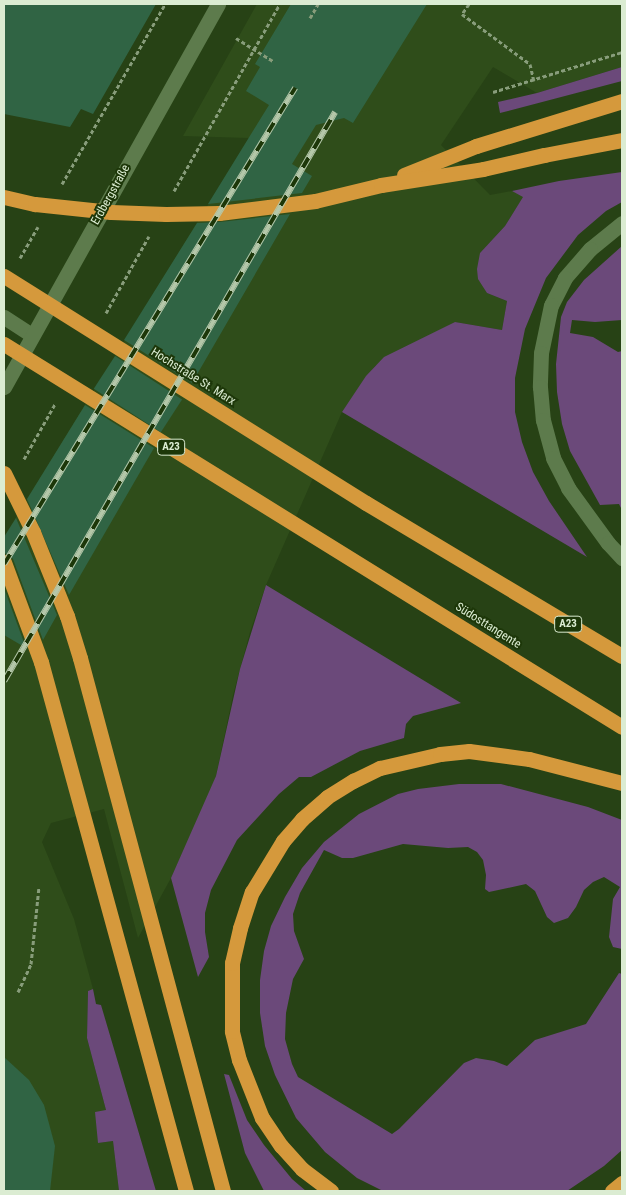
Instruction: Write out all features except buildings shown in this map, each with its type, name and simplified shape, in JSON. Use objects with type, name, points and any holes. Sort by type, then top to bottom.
[{"type":"highway","points":[[381,185],[476,146],[622,101]]},
{"type":"highway","points":[[4,197],[34,204],[111,212],[219,213],[314,201],[381,185],[483,169],[622,140]]},
{"type":"highway","name":"Hochstraße St. Marx","points":[[4,276],[366,503],[622,656]]},
{"type":"highway","name":"Südosttangente","points":[[4,344],[622,727]]},
{"type":"highway","points":[[4,472],[33,532],[67,616],[223,1191]]},
{"type":"highway","points":[[4,562],[41,662],[186,1191]]},
{"type":"highway","points":[[331,1191],[302,1169],[281,1146],[262,1118],[239,1060],[232,1031],[232,963],[240,928],[252,892],[283,841],[302,819],[327,797],[353,781],[380,768],[440,754],[469,751],[529,759],[622,783]]},
{"type":"highway","points":[[612,1191],[622,1183]]},
{"type":"street","name":"Erdbergstraße","points":[[4,386],[218,4]]},
{"type":"street","points":[[622,223],[590,249],[565,278],[551,305],[544,328],[540,387],[543,420],[553,458],[578,503],[622,558]]},
{"type":"street","points":[[4,317],[32,335]]},
{"type":"path","points":[[58,190],[165,4]]},
{"type":"path","points":[[172,195],[280,4]]},
{"type":"path","points":[[310,18],[318,4]]},
{"type":"path","points":[[469,4],[462,14],[530,64],[534,81]]},
{"type":"path","points":[[236,38],[273,61]]},
{"type":"path","points":[[493,92],[534,81],[622,52]]},
{"type":"path","points":[[16,266],[41,221]]},
{"type":"path","points":[[105,315],[153,229]]},
{"type":"path","points":[[23,460],[57,400]]},
{"type":"path","points":[[18,992],[31,964],[39,886]]},
{"type":"shaded area","points":[[257,4],[622,4],[622,67],[537,93],[493,67],[441,145],[490,195],[512,191],[524,196],[505,226],[480,253],[487,293],[507,301],[502,330],[455,322],[375,366],[342,412],[266,585],[250,632],[233,695],[216,776],[209,796],[171,878],[138,938],[104,809],[51,823],[42,842],[74,919],[93,989],[88,991],[87,1038],[106,1110],[98,1143],[113,1141],[119,1191],[4,1191],[4,537],[249,138],[183,136]]},
{"type":"shaded area","points":[[622,67],[622,81],[500,113],[498,102],[537,93]]},
{"type":"shaded area","points":[[622,172],[622,202],[606,211],[578,235],[546,278],[525,329],[515,378],[515,412],[522,442],[533,472],[549,501],[587,557],[342,412],[366,376],[384,357],[455,322],[502,330],[507,301],[487,293],[478,279],[477,269],[480,253],[505,226],[523,197],[512,191],[559,181]]},
{"type":"shaded area","points":[[622,246],[622,320],[595,322],[572,320],[570,333],[593,337],[618,352],[622,351],[622,510],[619,504],[600,505],[570,451],[562,424],[557,392],[556,364],[561,317],[567,302],[584,280]]},
{"type":"shaded area","points":[[266,585],[461,703],[413,716],[406,724],[404,738],[360,751],[311,777],[299,777],[279,794],[237,840],[211,890],[205,913],[205,932],[209,957],[198,977],[171,878],[216,776],[240,669]]},
{"type":"shaded area","points":[[459,784],[501,784],[588,807],[622,820],[622,949],[613,947],[609,937],[613,899],[620,887],[604,877],[593,882],[584,890],[568,918],[554,923],[547,917],[535,891],[526,884],[489,892],[485,889],[486,875],[483,860],[477,852],[468,847],[448,848],[403,844],[353,858],[342,858],[324,850],[300,893],[293,914],[294,931],[304,959],[293,979],[286,1013],[285,1039],[298,1077],[392,1134],[464,1063],[476,1058],[494,1061],[507,1066],[535,1040],[586,1024],[619,973],[622,974],[622,1150],[604,1166],[567,1191],[383,1191],[357,1178],[325,1152],[296,1118],[275,1075],[265,1046],[260,1013],[260,980],[264,951],[271,926],[302,868],[324,842],[359,814],[398,794],[418,789]]},
{"type":"shaded area","points":[[93,989],[96,1004],[101,1005],[156,1191],[119,1191],[113,1141],[98,1143],[95,1112],[106,1110],[87,1038],[88,991]]},
{"type":"shaded area","points":[[224,1074],[229,1075],[247,1120],[264,1145],[292,1179],[306,1191],[264,1191],[245,1153]]},
{"type":"railway","points":[[4,564],[295,88]]},
{"type":"railway","points":[[4,681],[335,112]]}]
